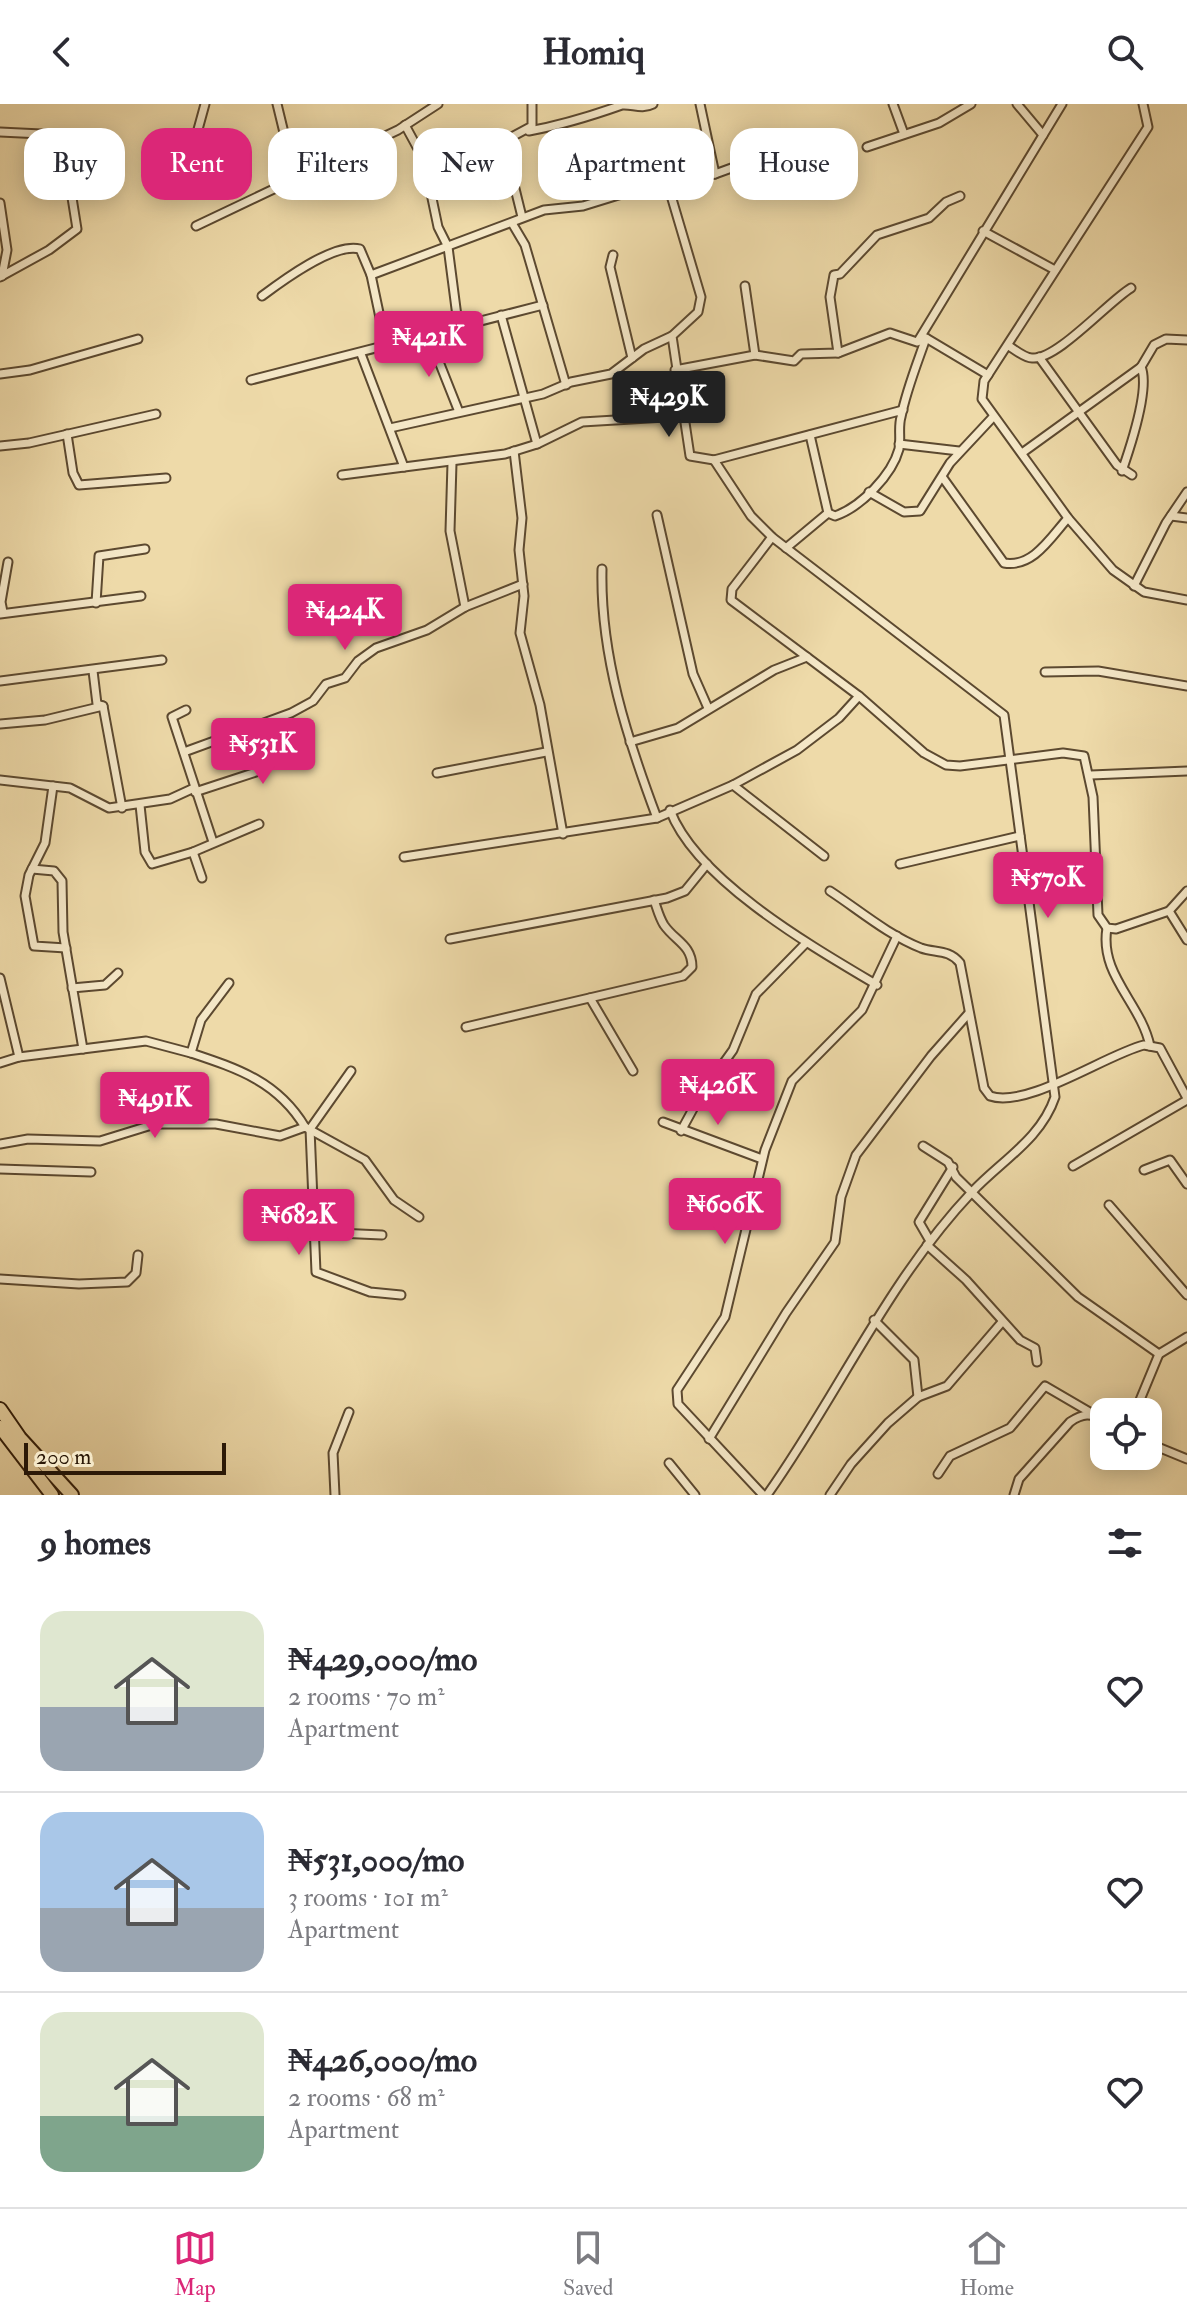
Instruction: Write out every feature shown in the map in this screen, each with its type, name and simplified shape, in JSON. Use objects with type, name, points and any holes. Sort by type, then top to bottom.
[{"type":"highway","points":[[0,1409],[20,1438],[72,1495]]},
{"type":"highway","points":[[0,1427],[52,1495]]},
{"type":"street","points":[[198,128],[205,104]]},
{"type":"street","points":[[277,104],[283,128]]},
{"type":"street","points":[[397,129],[438,104]]},
{"type":"street","points":[[529,131],[533,121],[532,104]]},
{"type":"street","points":[[522,217],[505,148],[510,137],[576,122],[622,105],[643,108],[653,104]]},
{"type":"street","points":[[700,104],[715,174],[730,169]]},
{"type":"street","points":[[893,104],[904,134]]},
{"type":"street","points":[[867,147],[939,123],[971,104]]},
{"type":"street","points":[[1017,104],[1043,135]]},
{"type":"street","points":[[917,342],[1062,104]]},
{"type":"street","points":[[1143,104],[1148,127],[988,375],[982,399],[1068,518],[1113,570],[1134,586],[1158,597],[1187,600]]},
{"type":"street","points":[[405,125],[424,160],[438,227],[448,247],[458,324]]},
{"type":"street","points":[[0,132],[62,135],[77,229],[61,243],[1,276]]},
{"type":"street","points":[[196,226],[268,191]]},
{"type":"street","points":[[838,353],[830,297],[834,275],[840,274],[877,235],[929,218],[946,202],[960,196]]},
{"type":"street","points":[[371,275],[522,217],[604,200]]},
{"type":"street","points":[[390,428],[611,374],[632,358],[672,336],[698,312],[701,297],[672,200]]},
{"type":"street","points":[[0,203],[7,250],[1,276]]},
{"type":"street","points":[[512,223],[525,245],[566,385]]},
{"type":"street","points":[[983,231],[1055,270]]},
{"type":"street","points":[[262,296],[291,274],[354,247],[363,252],[371,275],[386,346]]},
{"type":"street","points":[[613,255],[610,267],[632,358]]},
{"type":"street","points":[[745,286],[755,355]]},
{"type":"street","points":[[1009,346],[1028,357],[1039,357],[1081,331],[1131,288]]},
{"type":"street","points":[[251,380],[361,354],[458,324],[543,305]]},
{"type":"street","points":[[501,315],[537,444]]},
{"type":"street","points":[[675,370],[755,355],[794,361],[801,354],[838,353],[890,333],[917,342],[926,338]]},
{"type":"street","points":[[428,334],[459,412]]},
{"type":"street","points":[[672,336],[690,456],[714,460],[903,410]]},
{"type":"street","points":[[926,338],[988,375]]},
{"type":"street","points":[[828,513],[835,516],[842,513],[869,492],[892,463],[899,444],[903,410],[926,338]]},
{"type":"street","points":[[0,374],[30,370],[138,339]]},
{"type":"street","points":[[1022,453],[1141,367],[1154,345],[1166,339],[1187,340]]},
{"type":"street","points":[[361,354],[404,467]]},
{"type":"street","points":[[1039,357],[1122,471],[1132,475]]},
{"type":"street","points":[[1122,471],[1137,427],[1144,378],[1141,367]]},
{"type":"street","points":[[0,446],[156,414]]},
{"type":"street","points":[[342,475],[452,463],[514,451],[537,444],[582,422],[682,416]]},
{"type":"street","points":[[869,492],[904,512],[916,513],[959,451],[993,417]]},
{"type":"street","points":[[67,434],[79,485],[166,478]]},
{"type":"street","points":[[810,435],[828,513]]},
{"type":"street","points":[[899,444],[959,451]]},
{"type":"street","points":[[514,451],[522,518],[519,550],[523,584],[520,633],[534,677],[563,834]]},
{"type":"street","points":[[714,460],[751,516],[772,537],[1004,715],[1055,1097],[1043,1123],[972,1191],[928,1243],[874,1320],[805,1442],[765,1495],[709,1439],[676,1398],[725,1317],[762,1159],[792,1081],[862,1010],[877,985],[897,936]]},
{"type":"street","points":[[452,463],[450,531],[465,607]]},
{"type":"street","points":[[943,478],[1004,563],[1022,562],[1033,556],[1068,518]]},
{"type":"street","points":[[1134,586],[1187,492]]},
{"type":"street","points":[[786,548],[828,513]]},
{"type":"street","points":[[657,515],[693,674],[708,708]]},
{"type":"street","points":[[1171,516],[1187,518]]},
{"type":"street","points":[[772,537],[729,595],[738,606],[859,696],[935,761],[960,766],[1077,753],[1084,756],[1091,775],[1098,915],[1107,928],[1104,945],[1108,962],[1146,1028],[1150,1046]]},
{"type":"street","points":[[96,603],[99,556],[145,549]]},
{"type":"street","points":[[8,562],[2,613],[141,596]]},
{"type":"street","points":[[602,569],[607,649],[630,742],[657,818]]},
{"type":"street","points":[[184,752],[241,733],[309,703],[326,684],[345,678],[358,661],[376,648],[427,630],[465,607],[523,584]]},
{"type":"street","points":[[630,742],[678,728],[774,670],[807,657]]},
{"type":"street","points":[[0,681],[162,660]]},
{"type":"street","points":[[93,671],[95,697],[97,704],[103,706]]},
{"type":"street","points":[[1045,672],[1098,671],[1187,686]]},
{"type":"street","points":[[404,857],[657,818],[733,785],[797,750],[839,718],[859,696]]},
{"type":"street","points":[[0,724],[45,720],[103,706]]},
{"type":"street","points":[[103,706],[122,808]]},
{"type":"street","points":[[186,710],[172,717],[213,842]]},
{"type":"street","points":[[0,780],[81,792],[109,808],[140,805],[170,799],[256,772],[241,733]]},
{"type":"street","points":[[437,773],[546,752]]},
{"type":"street","points":[[1091,775],[1187,771]]},
{"type":"street","points":[[733,785],[824,856]]},
{"type":"street","points":[[53,786],[45,843],[32,869],[25,896],[32,943],[38,947],[66,948]]},
{"type":"street","points":[[140,805],[148,862],[157,863],[193,852],[259,824]]},
{"type":"street","points":[[670,810],[686,843],[707,864],[806,943],[877,985]]},
{"type":"street","points":[[900,864],[1020,836]]},
{"type":"street","points":[[193,852],[202,878]]},
{"type":"street","points":[[450,939],[654,900],[685,891],[707,864]]},
{"type":"street","points":[[32,869],[54,871],[61,876],[66,948],[83,1049]]},
{"type":"street","points":[[830,891],[897,936],[923,949],[954,956],[964,976],[984,1088],[990,1096],[1003,1097],[1054,1085],[1134,1047],[1160,1048],[1187,1099],[1073,1166]]},
{"type":"street","points":[[1107,928],[1116,929],[1169,911],[1187,891]]},
{"type":"street","points":[[466,1027],[683,976],[692,967],[692,957],[685,945],[666,927],[654,900]]},
{"type":"street","points":[[1169,911],[1187,940]]},
{"type":"street","points":[[681,1131],[700,1096],[733,1050],[756,994],[806,943]]},
{"type":"street","points":[[72,988],[105,985],[118,973]]},
{"type":"street","points":[[0,978],[19,1057]]},
{"type":"street","points":[[191,1053],[201,1020],[229,983]]},
{"type":"street","points":[[590,998],[633,1071]]},
{"type":"street","points":[[709,1439],[786,1313],[835,1242],[841,1197],[856,1155],[931,1056],[969,1013]]},
{"type":"street","points":[[0,1063],[19,1057],[146,1041],[191,1053],[261,1079],[308,1128],[365,1160],[394,1200],[419,1217]]},
{"type":"street","points":[[0,1144],[28,1139],[100,1141],[155,1124],[216,1124],[280,1136],[308,1128],[351,1071]]},
{"type":"street","points":[[663,1122],[762,1159]]},
{"type":"street","points":[[308,1128],[316,1272],[370,1292],[401,1295]]},
{"type":"street","points":[[923,1146],[953,1167],[956,1177],[1078,1297],[1159,1354]]},
{"type":"street","points":[[1144,1170],[1170,1160],[1187,1184]]},
{"type":"street","points":[[953,1167],[919,1222],[928,1243],[1020,1340],[1035,1348],[1037,1362]]},
{"type":"street","points":[[0,1169],[91,1172]]},
{"type":"street","points":[[1109,1205],[1187,1295]]},
{"type":"street","points":[[315,1232],[382,1235]]},
{"type":"street","points":[[0,1279],[79,1284],[127,1282],[136,1273],[138,1255]]},
{"type":"street","points":[[874,1320],[914,1360],[918,1397]]},
{"type":"street","points":[[830,1495],[851,1464],[888,1423],[918,1397],[947,1386],[1002,1322]]},
{"type":"street","points":[[1141,1398],[1159,1354],[1187,1337]]},
{"type":"street","points":[[938,1474],[950,1456],[1010,1428],[1045,1386],[1090,1412]]},
{"type":"street","points":[[335,1495],[333,1453],[349,1412]]},
{"type":"street","points":[[1014,1495],[1019,1479],[1070,1422],[1080,1415],[1090,1414]]},
{"type":"street","points":[[1162,1449],[1187,1459]]},
{"type":"street","points":[[669,1463],[695,1495]]}]
